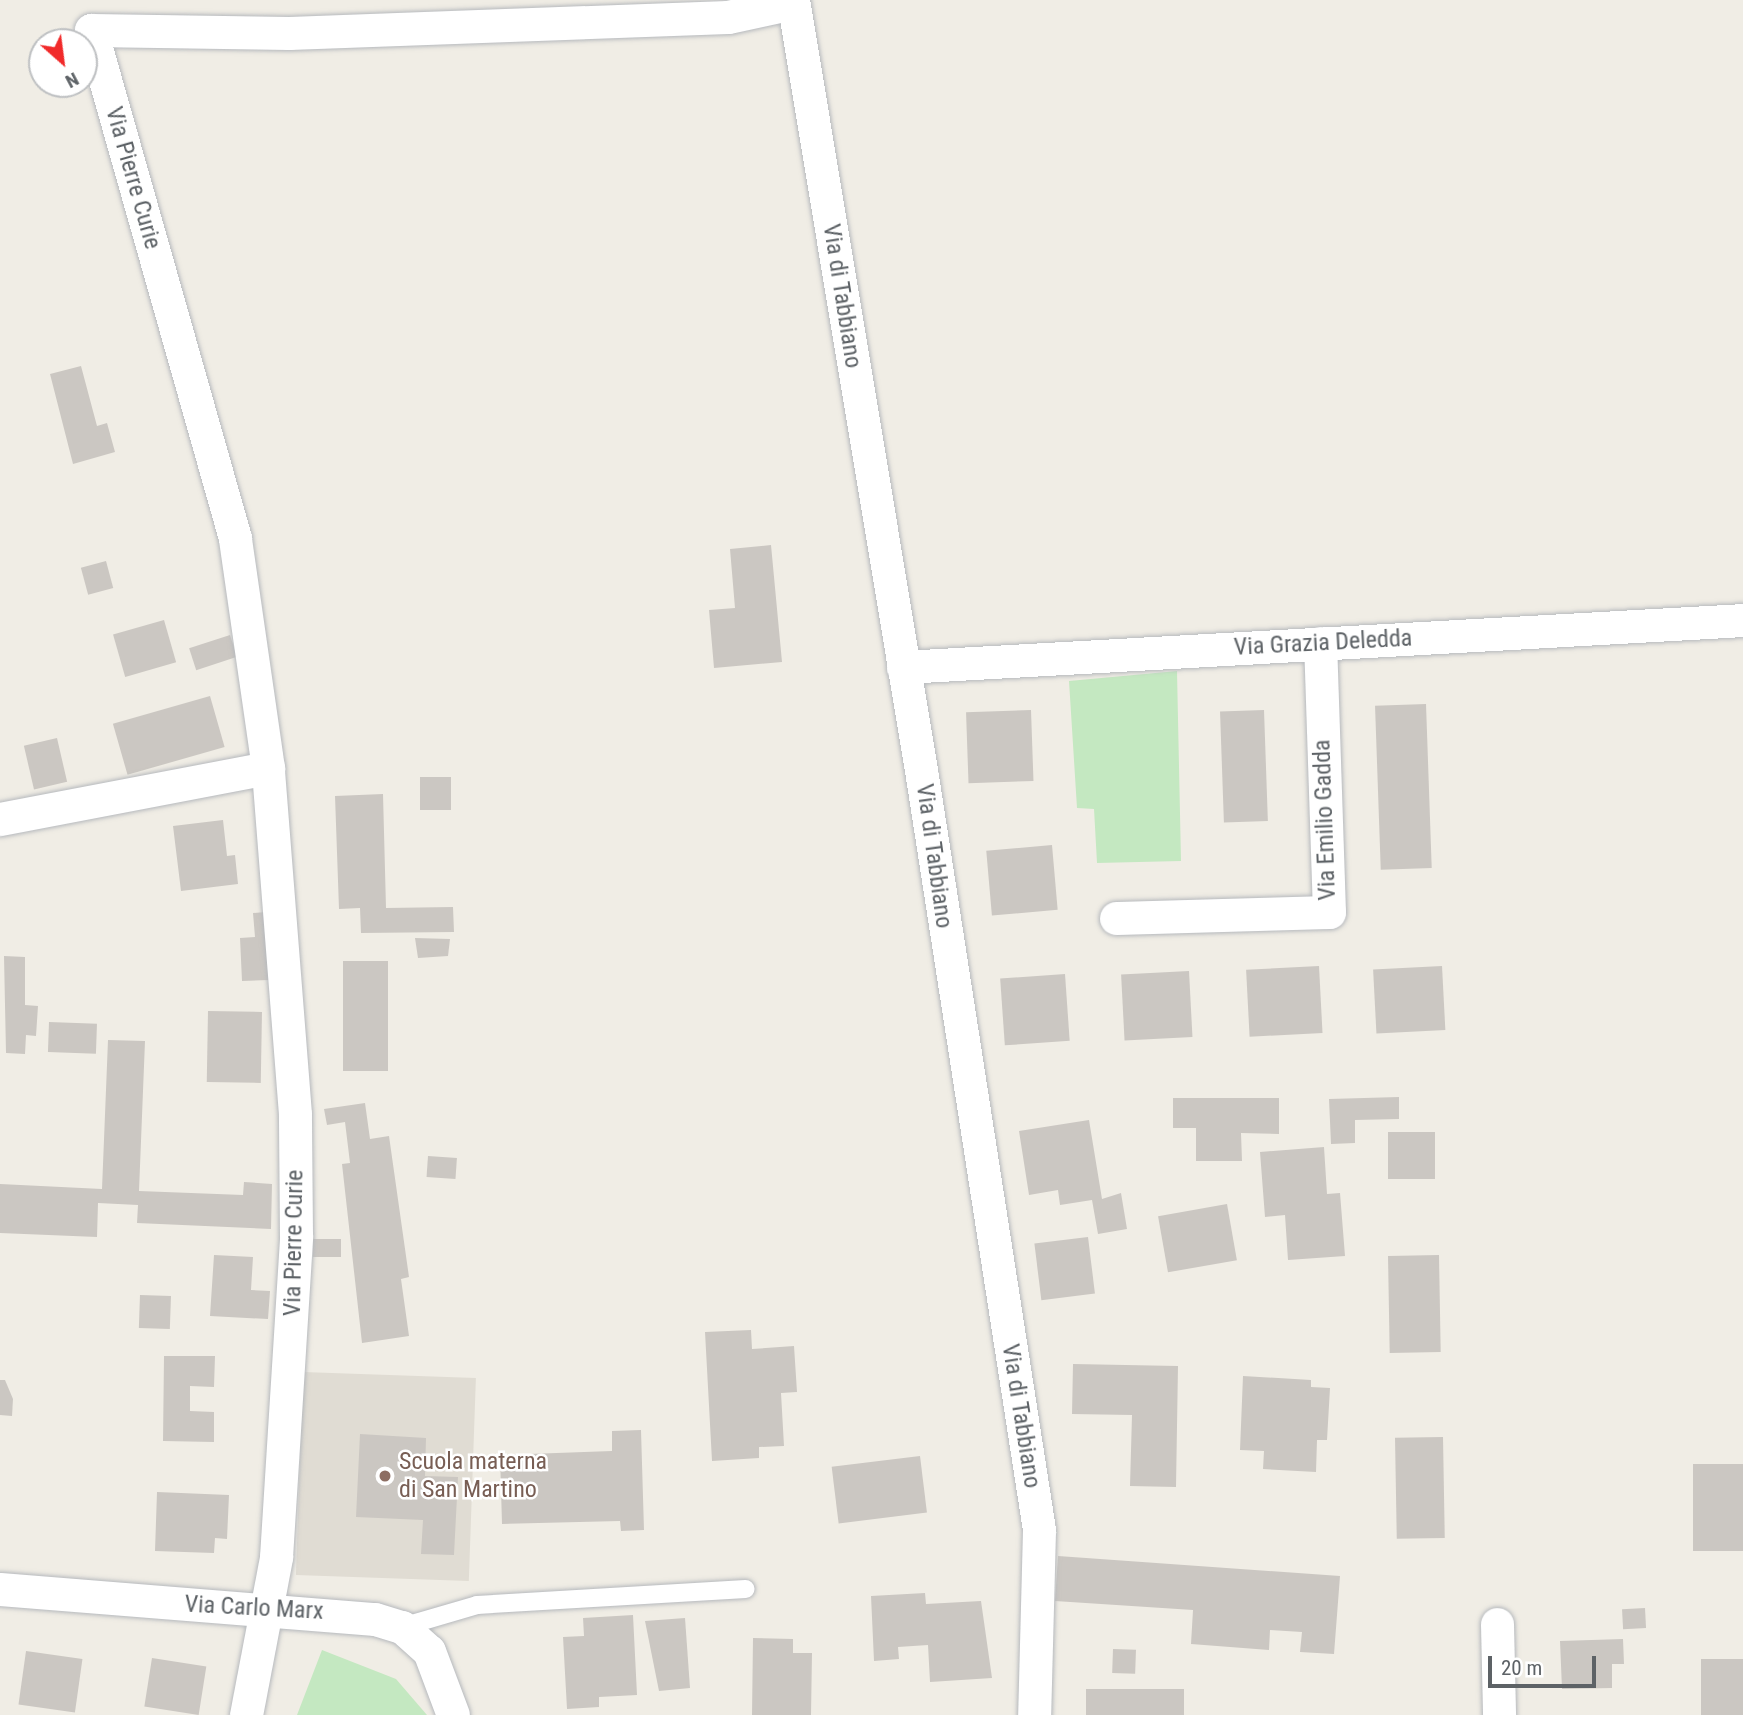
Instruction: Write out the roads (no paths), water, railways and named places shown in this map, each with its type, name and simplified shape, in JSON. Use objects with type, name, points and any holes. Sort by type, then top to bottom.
[{"type":"street","name":"Via di Tabbiano","points":[[793,2],[903,667],[1039,1530],[1034,1715]]},
{"type":"street","name":"Via Pierre Curie","points":[[246,1715],[267,1608],[292,1368],[296,1236],[295,1114],[268,768],[235,538],[91,30],[289,33],[687,19],[728,17],[793,2]]},
{"type":"street","name":"Via Grazia Deledda","points":[[903,667],[1743,620]]},
{"type":"street","name":"Via Emilio Gadda","points":[[1116,918],[1329,912],[1320,643]]},
{"type":"street","points":[[0,819],[268,768]]},
{"type":"street","name":"Via Carlo Marx","points":[[0,1589],[107,1601],[341,1613],[402,1627]]},
{"type":"street","points":[[1497,1624],[1499,1715]]},
{"type":"street","points":[[402,1627],[419,1639],[439,1668],[453,1715]]},
{"type":"lane","points":[[402,1627],[477,1605],[746,1589]]},
{"type":"place","name":"Scuola materna di San Martino","points":[[385,1476]]}]
